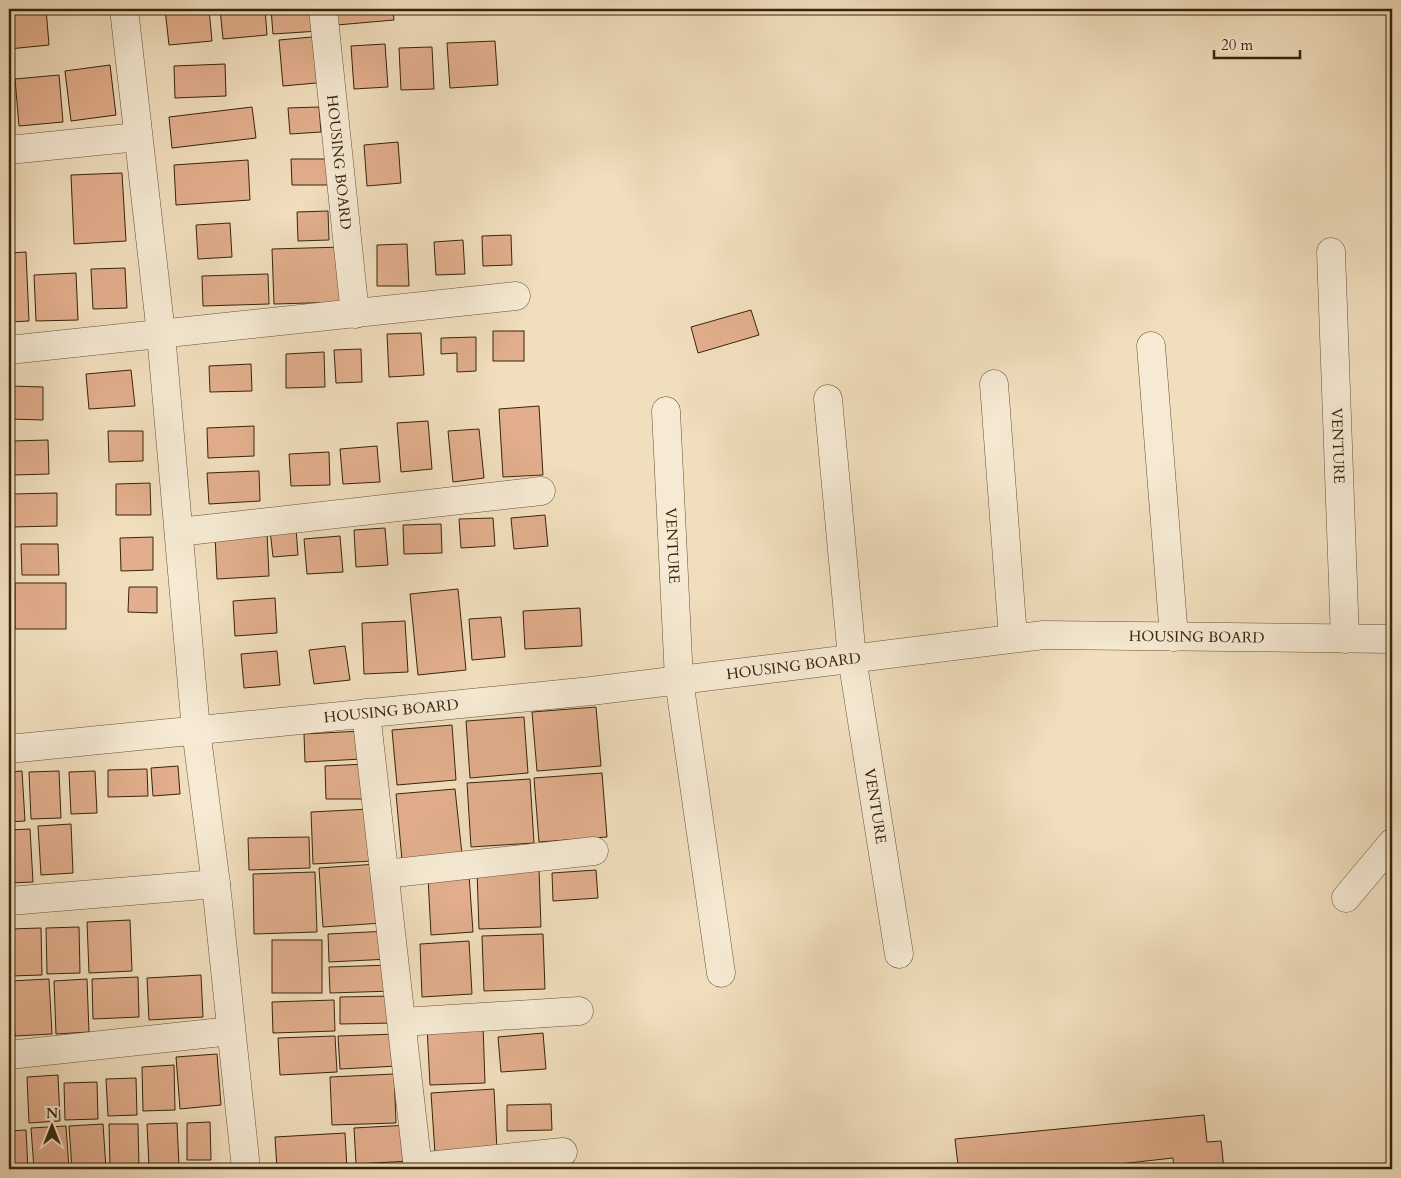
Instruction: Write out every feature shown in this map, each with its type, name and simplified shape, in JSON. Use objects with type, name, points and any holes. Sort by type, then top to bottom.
[{"type":"street","points":[[124,9],[161,334],[196,730],[216,884],[246,1169]]},
{"type":"street","name":"HOUSING BOARD","points":[[323,9],[355,314]]},
{"type":"street","points":[[9,150],[138,137]]},
{"type":"street","name":"VENTURE","points":[[1330,252],[1345,639]]},
{"type":"street","points":[[9,350],[516,296]]},
{"type":"street","points":[[1151,346],[1174,636]]},
{"type":"street","points":[[994,384],[1013,638]]},
{"type":"street","points":[[828,398],[852,658]]},
{"type":"street","name":"VENTURE","points":[[666,411],[679,680]]},
{"type":"street","points":[[179,532],[541,491]]},
{"type":"street","name":"HOUSING BOARD","points":[[9,749],[679,680],[1044,635],[1392,639]]},
{"type":"street","name":"VENTURE","points":[[852,658],[900,954]]},
{"type":"street","points":[[679,680],[721,972]]},
{"type":"street","points":[[366,713],[418,1168],[563,1152]]},
{"type":"street","points":[[1346,898],[1392,843]]},
{"type":"street","points":[[385,874],[594,851]]},
{"type":"street","points":[[9,901],[216,884]]},
{"type":"street","points":[[402,1022],[579,1011]]},
{"type":"street","points":[[9,1055],[231,1031]]},
{"type":"building","points":[[9,9],[46,9],[49,45],[9,49]]},
{"type":"building","points":[[165,9],[209,9],[212,41],[169,45]]},
{"type":"building","points":[[220,9],[265,9],[267,35],[223,39]]},
{"type":"building","points":[[271,9],[317,9],[319,31],[273,34]]},
{"type":"building","points":[[335,9],[393,9],[394,20],[337,25]]},
{"type":"building","points":[[447,9],[496,9],[496,11],[447,12]]},
{"type":"building","points":[[323,36],[327,82],[283,86],[279,40]]},
{"type":"building","points":[[495,41],[498,85],[450,88],[447,43]]},
{"type":"building","points":[[385,44],[388,87],[354,89],[351,46]]},
{"type":"building","points":[[432,47],[434,89],[401,90],[399,48]]},
{"type":"building","points":[[225,64],[226,96],[175,98],[174,66]]},
{"type":"building","points":[[110,65],[116,115],[71,121],[65,71]]},
{"type":"building","points":[[59,75],[63,122],[19,126],[15,79]]},
{"type":"building","points":[[252,107],[256,138],[172,148],[169,117]]},
{"type":"building","points":[[319,107],[321,132],[290,134],[288,108]]},
{"type":"building","points":[[398,142],[401,183],[367,186],[364,145]]},
{"type":"building","points":[[291,159],[329,159],[329,185],[292,185]]},
{"type":"building","points":[[248,160],[250,200],[176,205],[174,165]]},
{"type":"building","points":[[122,173],[126,241],[74,244],[71,175]]},
{"type":"building","points":[[328,211],[329,240],[298,241],[297,212]]},
{"type":"building","points":[[230,223],[232,257],[198,259],[196,225]]},
{"type":"building","points":[[511,235],[512,265],[483,266],[482,236]]},
{"type":"building","points":[[463,240],[465,274],[436,275],[434,242]]},
{"type":"building","points":[[407,244],[409,286],[377,286],[377,245]]},
{"type":"building","points":[[343,247],[344,302],[274,304],[272,249]]},
{"type":"building","points":[[26,252],[29,321],[9,322],[9,253]]},
{"type":"building","points":[[125,268],[127,308],[93,309],[91,269]]},
{"type":"building","points":[[76,273],[78,320],[36,321],[34,275]]},
{"type":"building","points":[[268,274],[269,304],[203,306],[202,276]]},
{"type":"building","points":[[751,310],[759,335],[698,353],[691,327]]},
{"type":"building","points":[[493,331],[524,331],[524,361],[493,361]]},
{"type":"building","points":[[421,333],[424,375],[389,377],[387,334]]},
{"type":"building","points":[[476,337],[476,371],[457,372],[457,353],[441,354],[441,338]]},
{"type":"building","points":[[361,349],[362,382],[336,383],[334,350]]},
{"type":"building","points":[[324,352],[325,387],[286,388],[286,354]]},
{"type":"building","points":[[251,364],[252,391],[210,392],[209,366]]},
{"type":"building","points":[[131,370],[135,406],[89,409],[86,374]]},
{"type":"building","points":[[10,386],[43,387],[43,420],[9,419]]},
{"type":"building","points":[[539,406],[543,475],[503,477],[499,409]]},
{"type":"building","points":[[428,421],[432,469],[401,472],[397,423]]},
{"type":"building","points":[[254,426],[254,456],[208,458],[207,428]]},
{"type":"building","points":[[479,429],[484,478],[453,482],[448,431]]},
{"type":"building","points":[[108,431],[143,431],[143,461],[109,462]]},
{"type":"building","points":[[48,440],[49,474],[13,475],[12,441]]},
{"type":"building","points":[[377,446],[380,482],[343,484],[340,449]]},
{"type":"building","points":[[329,452],[330,485],[291,486],[289,454]]},
{"type":"building","points":[[259,471],[260,501],[209,504],[207,473]]},
{"type":"building","points":[[150,483],[151,515],[116,515],[116,484]]},
{"type":"building","points":[[57,493],[57,526],[12,527],[12,494]]},
{"type":"building","points":[[545,515],[548,546],[514,549],[511,518]]},
{"type":"building","points":[[493,518],[495,546],[461,548],[459,519]]},
{"type":"building","points":[[441,524],[442,553],[404,554],[403,525]]},
{"type":"building","points":[[296,528],[298,555],[273,557],[270,530]]},
{"type":"building","points":[[385,528],[388,565],[356,567],[354,530]]},
{"type":"building","points":[[267,532],[269,576],[217,579],[215,535]]},
{"type":"building","points":[[340,536],[343,572],[307,574],[304,539]]},
{"type":"building","points":[[153,537],[153,570],[121,571],[120,538]]},
{"type":"building","points":[[21,544],[58,544],[59,575],[22,575]]},
{"type":"building","points":[[15,583],[66,583],[66,629],[15,629]]},
{"type":"building","points":[[129,587],[157,587],[157,613],[128,612]]},
{"type":"building","points":[[458,589],[466,670],[418,675],[410,594]]},
{"type":"building","points":[[275,598],[277,633],[235,636],[233,601]]},
{"type":"building","points":[[580,608],[582,646],[525,649],[523,611]]},
{"type":"building","points":[[501,617],[505,657],[472,660],[469,619]]},
{"type":"building","points":[[405,621],[408,672],[364,674],[362,623]]},
{"type":"building","points":[[345,646],[350,680],[314,684],[309,650]]},
{"type":"building","points":[[277,651],[280,685],[244,688],[241,654]]},
{"type":"building","points":[[596,707],[601,766],[537,771],[532,712]]},
{"type":"building","points":[[524,717],[528,773],[470,778],[466,721]]},
{"type":"building","points":[[452,725],[456,780],[397,785],[392,730]]},
{"type":"building","points":[[361,731],[362,759],[305,762],[304,734]]},
{"type":"building","points":[[366,764],[366,799],[326,799],[325,766]]},
{"type":"building","points":[[178,766],[180,794],[153,796],[151,768]]},
{"type":"building","points":[[147,769],[148,796],[108,797],[108,770]]},
{"type":"building","points":[[22,771],[25,821],[9,822],[9,772]]},
{"type":"building","points":[[59,771],[61,818],[31,819],[29,772]]},
{"type":"building","points":[[95,771],[97,813],[71,814],[69,772]]},
{"type":"building","points":[[602,773],[607,837],[539,842],[534,778]]},
{"type":"building","points":[[530,779],[534,843],[471,847],[467,783]]},
{"type":"building","points":[[455,789],[462,854],[402,860],[396,794]]},
{"type":"building","points":[[370,809],[373,861],[313,864],[311,812]]},
{"type":"building","points":[[71,824],[73,873],[41,875],[38,826]]},
{"type":"building","points":[[30,829],[33,882],[9,883],[9,830]]},
{"type":"building","points":[[309,837],[310,868],[249,870],[248,838]]},
{"type":"building","points":[[377,864],[382,923],[323,927],[319,868]]},
{"type":"building","points":[[539,869],[541,927],[479,929],[477,871]]},
{"type":"building","points":[[596,870],[598,898],[553,901],[552,873]]},
{"type":"building","points":[[315,872],[317,932],[254,934],[253,874]]},
{"type":"building","points":[[469,875],[473,932],[431,935],[428,877]]},
{"type":"building","points":[[130,920],[132,971],[89,973],[87,922]]},
{"type":"building","points":[[79,927],[80,973],[47,974],[46,928]]},
{"type":"building","points":[[41,928],[42,975],[10,976],[9,929]]},
{"type":"building","points":[[389,931],[390,959],[329,962],[328,934]]},
{"type":"building","points":[[543,934],[545,989],[484,991],[482,936]]},
{"type":"building","points":[[272,940],[322,940],[322,993],[272,993]]},
{"type":"building","points":[[469,941],[472,994],[422,997],[420,944]]},
{"type":"building","points":[[392,965],[393,991],[330,993],[329,967]]},
{"type":"building","points":[[201,975],[203,1017],[149,1020],[147,978]]},
{"type":"building","points":[[138,977],[139,1017],[93,1019],[92,979]]},
{"type":"building","points":[[49,979],[52,1034],[15,1036],[11,981]]},
{"type":"building","points":[[87,979],[89,1032],[56,1034],[54,981]]},
{"type":"building","points":[[393,996],[393,1023],[340,1024],[340,997]]},
{"type":"building","points":[[334,1000],[335,1031],[273,1033],[272,1002]]},
{"type":"building","points":[[483,1025],[485,1083],[430,1085],[427,1027]]},
{"type":"building","points":[[543,1033],[546,1069],[501,1072],[498,1037]]},
{"type":"building","points":[[397,1034],[398,1066],[340,1069],[338,1036]]},
{"type":"building","points":[[335,1036],[337,1072],[280,1075],[278,1038]]},
{"type":"building","points":[[217,1054],[221,1105],[180,1109],[176,1057]]},
{"type":"building","points":[[174,1065],[175,1110],[143,1111],[142,1067]]},
{"type":"building","points":[[394,1074],[396,1123],[332,1125],[330,1077]]},
{"type":"building","points":[[58,1075],[60,1121],[29,1123],[27,1077]]},
{"type":"building","points":[[136,1078],[137,1115],[108,1116],[106,1079]]},
{"type":"building","points":[[97,1082],[98,1119],[65,1120],[64,1083]]},
{"type":"building","points":[[9,1086],[12,1086],[13,1121],[9,1121]]},
{"type":"building","points":[[494,1089],[497,1150],[435,1154],[431,1093]]},
{"type":"building","points":[[551,1104],[552,1130],[507,1131],[507,1105]]},
{"type":"building","points":[[1204,1115],[1207,1142],[1221,1141],[1224,1169],[1174,1169],[1173,1158],[1074,1169],[923,1169],[923,1167],[958,1165],[955,1139]]},
{"type":"building","points":[[210,1122],[211,1160],[187,1160],[187,1123]]},
{"type":"building","points":[[177,1123],[179,1166],[149,1167],[147,1124]]},
{"type":"building","points":[[103,1124],[106,1169],[72,1169],[69,1126]]},
{"type":"building","points":[[109,1124],[138,1124],[139,1169],[110,1169]]},
{"type":"building","points":[[409,1125],[410,1161],[356,1164],[354,1128]]},
{"type":"building","points":[[66,1126],[69,1169],[34,1169],[31,1128]]},
{"type":"building","points":[[26,1130],[28,1169],[9,1169],[9,1131]]},
{"type":"building","points":[[345,1133],[347,1169],[277,1169],[275,1137]]}]
